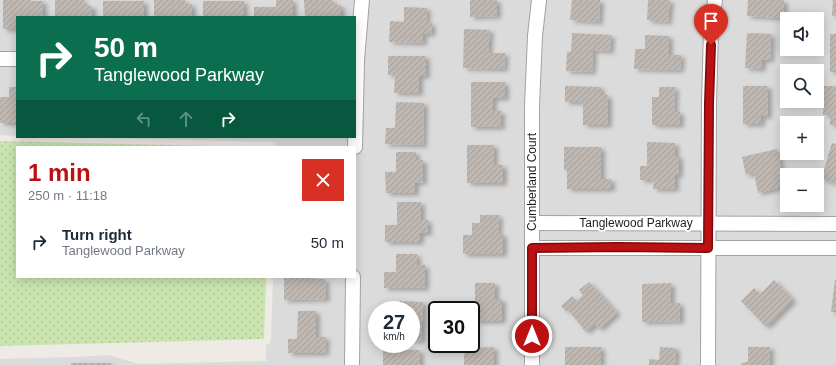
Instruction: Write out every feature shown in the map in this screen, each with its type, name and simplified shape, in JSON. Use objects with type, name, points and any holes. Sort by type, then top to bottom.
[{"type":"street","points":[[356,60],[362,0]]},
{"type":"street","name":"Cumberland Court","points":[[532,365],[532,106],[535,36],[539,0]]},
{"type":"street","points":[[708,365],[709,103],[712,30],[715,0]]},
{"type":"street","points":[[0,59],[16,59]]},
{"type":"street","name":"Tanglewood Parkway","points":[[532,223],[836,224]]},
{"type":"street","name":"Tanglewood Parkway","points":[[532,248],[836,248]]},
{"type":"street","points":[[352,365],[353,278]]},
{"type":"shaded area","points":[[0,0],[836,0],[836,365],[0,365],[0,359],[109,355],[139,364],[266,361],[266,345],[270,343],[271,339],[273,278],[356,278],[356,146],[276,146],[274,143],[270,142],[112,138],[356,138],[356,16],[16,16],[16,136],[0,135]]},
{"type":"green space","points":[[0,141],[209,146],[16,146],[16,278],[266,278],[264,339],[0,346]]},
{"type":"building","points":[[3,0],[43,1],[43,16],[16,16],[16,29],[3,29]]},
{"type":"building","points":[[55,0],[84,0],[83,6],[92,6],[92,16],[55,16]]},
{"type":"building","points":[[154,0],[185,0],[185,4],[192,4],[192,16],[154,16]]},
{"type":"building","points":[[276,0],[293,0],[293,16],[254,16],[254,7],[276,7]]},
{"type":"building","points":[[304,0],[333,0],[333,5],[341,5],[341,16],[305,16]]},
{"type":"building","points":[[470,0],[497,0],[497,16],[470,17]]},
{"type":"building","points":[[572,0],[600,0],[599,22],[570,20]]},
{"type":"building","points":[[648,0],[670,0],[668,22],[647,20]]},
{"type":"building","points":[[748,0],[784,0],[783,12],[780,12],[780,18],[747,16]]},
{"type":"building","points":[[833,0],[836,0],[836,16],[832,16]]},
{"type":"building","points":[[103,1],[144,1],[144,16],[103,16]]},
{"type":"building","points":[[203,1],[244,1],[244,16],[203,16]]},
{"type":"building","points":[[404,7],[427,8],[426,23],[432,23],[431,34],[423,34],[423,43],[389,42],[390,21],[404,22]]},
{"type":"building","points":[[464,29],[490,30],[488,53],[505,53],[504,69],[463,68]]},
{"type":"building","points":[[572,33],[611,35],[610,51],[593,50],[592,72],[566,71],[567,52],[571,52]]},
{"type":"building","points":[[747,33],[771,34],[770,60],[762,60],[762,69],[745,68]]},
{"type":"building","points":[[830,34],[836,34],[836,72],[830,72]]},
{"type":"building","points":[[645,35],[669,36],[669,55],[681,55],[680,70],[634,69],[635,49],[645,49]]},
{"type":"building","points":[[388,56],[426,56],[426,76],[419,76],[419,93],[394,93],[395,75],[388,75]]},
{"type":"building","points":[[471,82],[505,82],[505,98],[493,98],[493,111],[501,111],[501,127],[471,127]]},
{"type":"building","points":[[565,86],[601,87],[601,95],[608,95],[608,125],[583,125],[583,102],[565,102]]},
{"type":"building","points":[[743,86],[768,86],[768,116],[761,116],[761,124],[743,124]]},
{"type":"building","points":[[824,86],[836,86],[836,125],[830,125],[830,115],[823,115]]},
{"type":"building","points":[[9,87],[16,87],[16,123],[0,123],[0,97],[9,97]]},
{"type":"building","points":[[659,87],[675,87],[674,112],[680,112],[680,125],[652,125],[652,97],[659,97]]},
{"type":"building","points":[[396,102],[424,103],[423,145],[385,144],[386,128],[395,128]]},
{"type":"building","points":[[647,142],[675,143],[675,156],[679,156],[679,175],[675,175],[675,189],[653,189],[654,180],[640,180],[640,166],[647,166]]},
{"type":"building","points":[[832,143],[836,144],[836,184],[824,180],[824,169]]},
{"type":"building","points":[[467,145],[494,145],[494,165],[503,165],[503,183],[467,183]]},
{"type":"building","points":[[564,147],[601,147],[601,179],[611,179],[611,189],[567,189],[567,170],[564,170]]},
{"type":"building","points":[[777,149],[781,168],[780,187],[758,193],[754,173],[746,175],[742,157]]},
{"type":"building","points":[[396,152],[416,152],[416,160],[423,160],[423,182],[415,183],[415,193],[386,193],[385,172],[396,172]]},
{"type":"building","points":[[397,202],[421,202],[421,220],[428,220],[428,233],[420,233],[420,242],[385,242],[385,225],[397,225]]},
{"type":"building","points":[[480,215],[499,215],[498,234],[503,234],[503,254],[463,254],[463,235],[472,235],[472,223],[480,223]]},
{"type":"building","points":[[396,254],[417,254],[417,265],[425,265],[425,288],[384,288],[384,272],[396,272]]},
{"type":"building","points":[[284,278],[325,279],[326,299],[284,300]]},
{"type":"building","points":[[774,280],[793,300],[766,327],[741,301],[754,288],[760,294]]},
{"type":"building","points":[[835,280],[836,312],[831,312]]},
{"type":"building","points":[[589,282],[617,313],[599,329],[595,324],[586,332],[568,310],[566,311],[561,306],[572,296],[577,301],[583,295],[579,290]]},
{"type":"building","points":[[475,283],[495,283],[495,299],[502,299],[502,321],[480,321],[480,301],[475,301]]},
{"type":"building","points":[[671,283],[671,303],[680,303],[680,321],[642,322],[642,284]]},
{"type":"building","points":[[420,302],[423,302],[420,341]]},
{"type":"building","points":[[298,311],[316,311],[316,337],[326,337],[325,353],[288,353],[288,339],[297,339]]},
{"type":"building","points":[[480,347],[494,347],[494,365],[464,365],[464,353],[480,353]]},
{"type":"building","points":[[565,347],[601,347],[601,365],[565,365]]},
{"type":"building","points":[[660,347],[676,348],[675,365],[649,365],[649,359],[659,360]]},
{"type":"building","points":[[748,347],[770,347],[770,365],[741,365],[741,363],[748,362]]},
{"type":"building","points":[[383,353],[420,353],[420,365],[383,365]]},
{"type":"building","points":[[71,363],[111,363],[111,365],[71,365]]},
{"type":"route","points":[[532,336],[532,248],[708,248],[711,45]]}]
